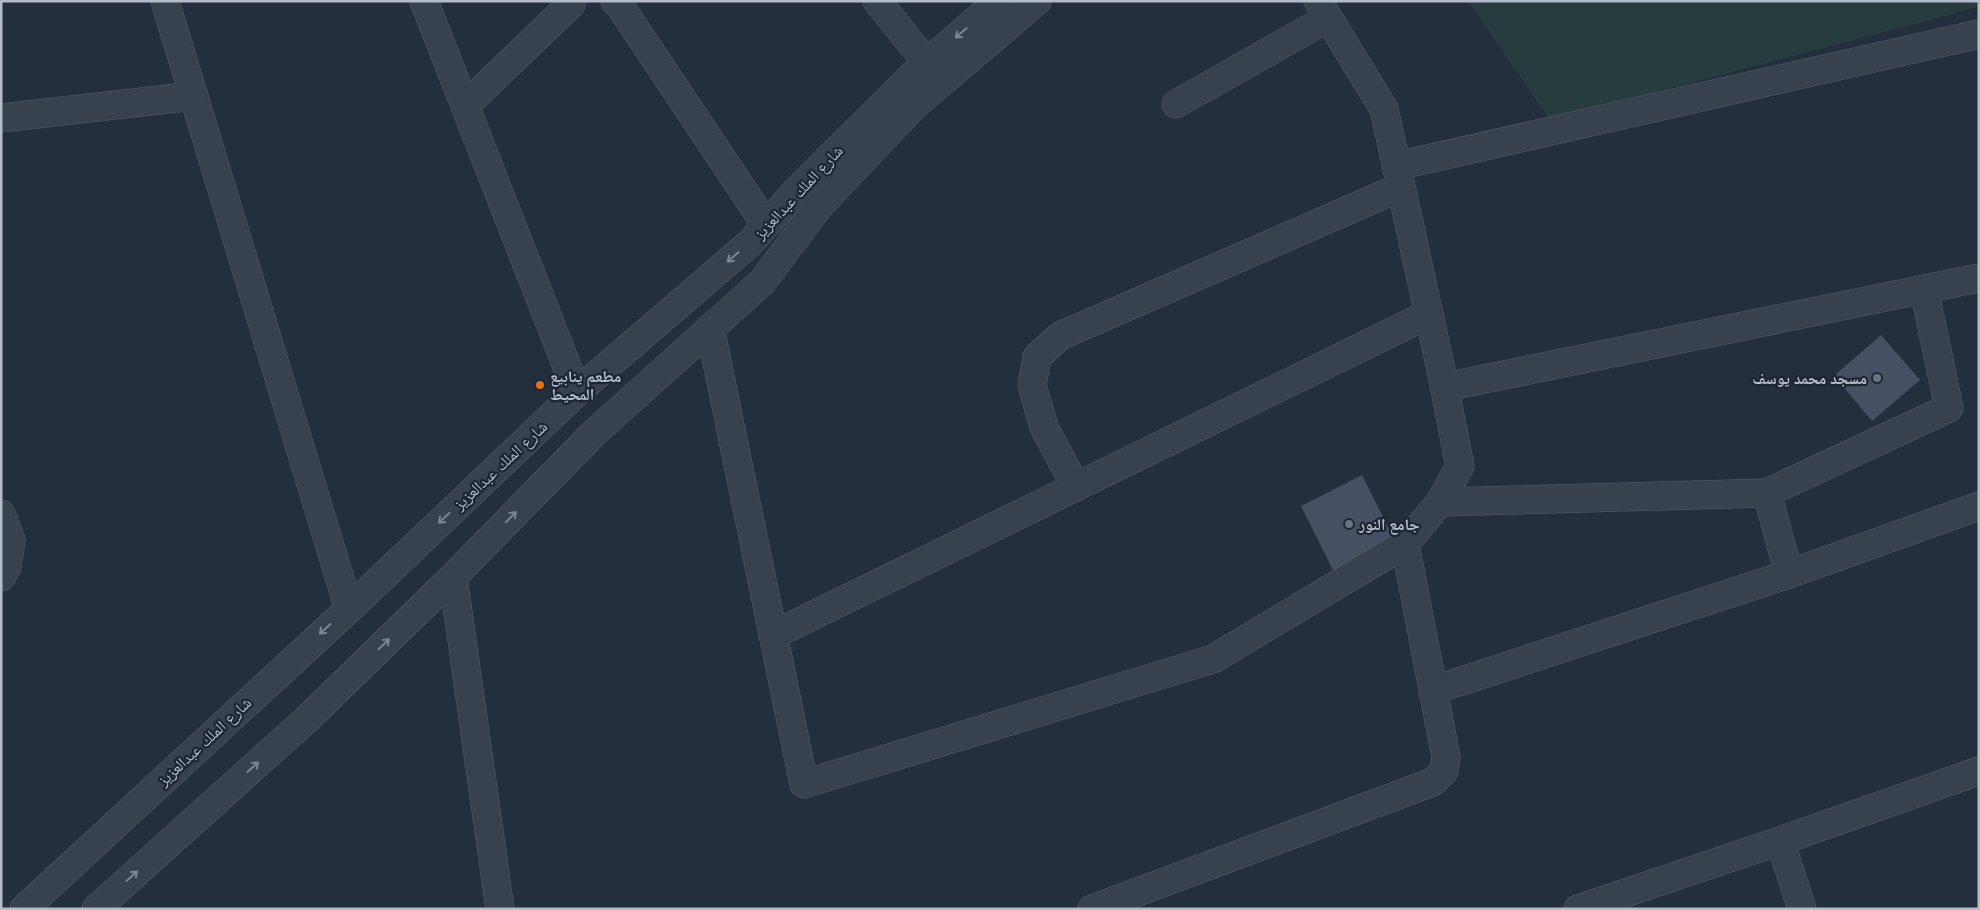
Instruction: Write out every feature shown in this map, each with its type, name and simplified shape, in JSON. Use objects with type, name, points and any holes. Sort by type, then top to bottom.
[{"type":"street","points":[[165,1],[349,609]]},
{"type":"street","points":[[424,1],[577,392]]},
{"type":"street","points":[[465,106],[572,1]]},
{"type":"street","points":[[615,1],[766,225]]},
{"type":"street","points":[[877,1],[927,63]]},
{"type":"street","name":"شارع الملك عبدالعزيز","points":[[24,909],[349,609],[577,392],[750,243],[797,190],[927,63],[998,1]]},
{"type":"street","name":"شارع الملك عبدالعزيز","points":[[96,909],[307,719],[453,577],[593,434],[762,282],[819,206],[915,105],[1037,1]]},
{"type":"street","points":[[710,328],[804,784],[1213,659],[1405,544],[1440,502],[1460,466],[1445,387],[1384,109],[1323,10],[1176,104]]},
{"type":"street","points":[[1076,487],[1044,427],[1032,385],[1037,357],[1060,336],[1399,176],[1979,34]]},
{"type":"street","points":[[1,118],[194,96]]},
{"type":"street","points":[[1445,387],[1979,278]]},
{"type":"street","points":[[1440,502],[1767,493],[1949,408],[1924,289]]},
{"type":"street","points":[[773,635],[1429,314]]},
{"type":"street","points":[[1767,493],[1789,574]]},
{"type":"street","points":[[1434,690],[1789,574],[1979,506]]},
{"type":"street","points":[[1,514],[11,540],[7,567],[1,577]]},
{"type":"street","points":[[1092,909],[1433,782],[1444,771],[1446,758],[1405,544]]},
{"type":"street","points":[[453,577],[500,909]]},
{"type":"street","points":[[1578,909],[1979,771]]},
{"type":"street","points":[[1780,841],[1802,909]]},
{"type":"green space","points":[[1468,1],[1979,1],[1979,7],[1550,120]]},
{"type":"building","name":"مسجد محمد يوسف","points":[[1881,335],[1920,380],[1872,421],[1834,376]]},
{"type":"building","name":"جامع النور","points":[[1362,475],[1396,543],[1335,574],[1301,506]]},
{"type":"place","name":"مسجد محمد يوسف","points":[[1877,378]]},
{"type":"place","name":"مطعم ينابيع المحيط","points":[[540,385]]},
{"type":"place","name":"جامع النور","points":[[1349,524]]}]
